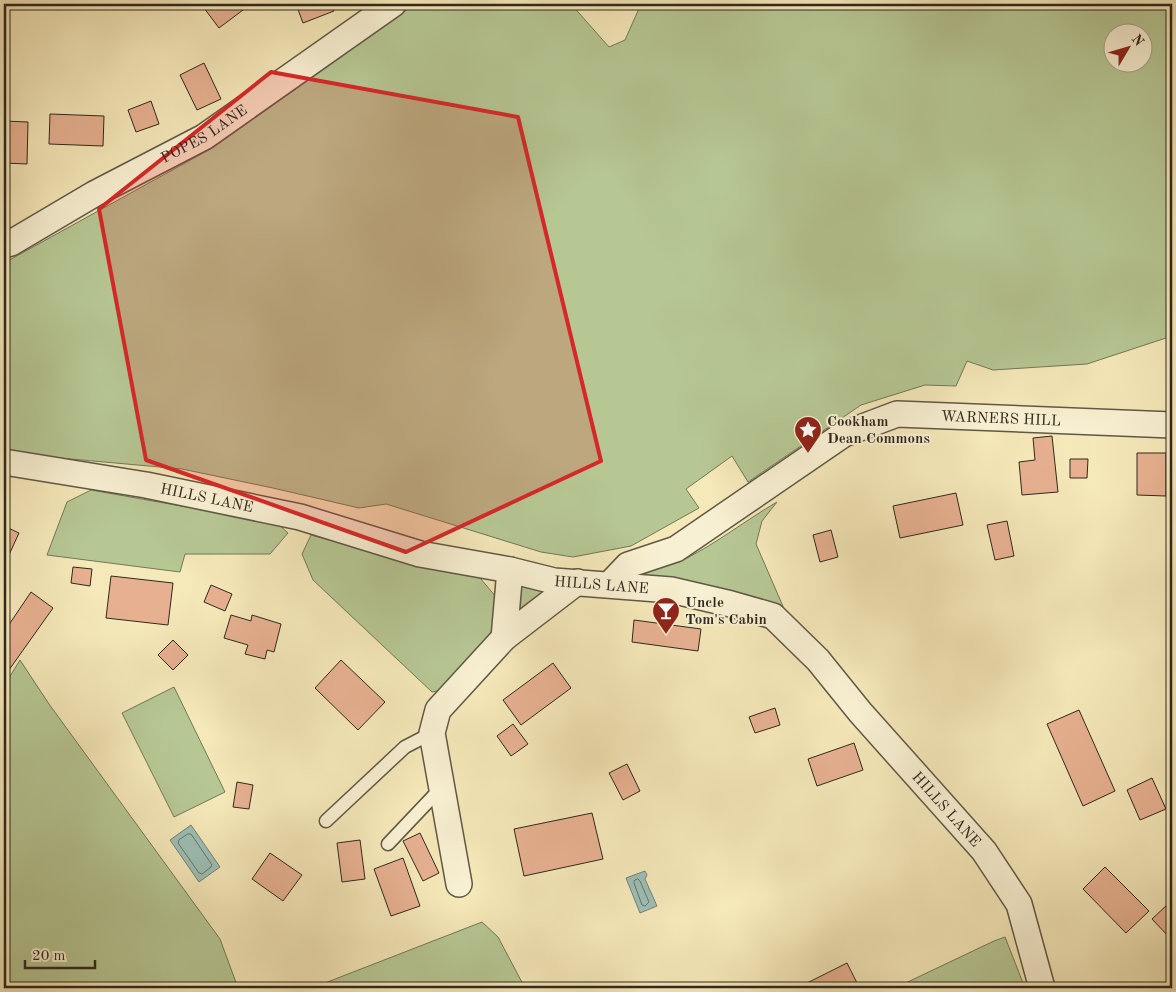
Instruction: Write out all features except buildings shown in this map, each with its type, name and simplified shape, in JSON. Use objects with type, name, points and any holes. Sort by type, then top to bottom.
[{"type":"street","name":"POPES LANE","points":[[4,245],[11,243],[94,194],[204,137],[393,4]]},
{"type":"street","name":"WARNERS HILL","points":[[610,584],[628,565],[676,549],[844,434],[896,414],[1172,425]]},
{"type":"street","name":"HILLS LANE","points":[[4,462],[137,484],[300,517],[420,554],[510,570],[554,581],[671,590],[773,616],[818,660],[860,712],[984,851],[1020,904],[1042,988]]},
{"type":"street","points":[[504,638],[510,570]]},
{"type":"street","points":[[459,884],[432,733],[438,710],[504,638],[577,582]]},
{"type":"lane","points":[[326,821],[405,747],[432,733]]},
{"type":"lane","points":[[388,844],[441,788]]},
{"type":"highlighted area","points":[[271,72],[518,117],[601,461],[406,552],[146,460],[99,209]]},
{"type":"green space","points":[[415,4],[571,4],[609,47],[625,40],[641,4],[1172,4],[1172,336],[1087,364],[993,370],[967,361],[956,386],[925,385],[861,405],[748,482],[732,456],[686,489],[699,508],[631,546],[573,557],[541,552],[386,504],[359,508],[182,469],[4,453],[4,263],[214,147]]},
{"type":"green space","points":[[91,490],[277,523],[288,533],[270,554],[185,554],[180,572],[47,555],[67,502]]},
{"type":"green space","points":[[777,502],[762,521],[756,544],[785,611],[642,576],[697,553]]},
{"type":"green space","points":[[311,535],[480,578],[497,598],[494,633],[448,689],[432,692],[313,580],[302,554]]},
{"type":"green space","points":[[518,581],[546,590],[516,618]]},
{"type":"green space","points":[[20,660],[49,704],[220,939],[238,988],[4,988],[4,686]]},
{"type":"green space","points":[[174,687],[225,792],[174,817],[122,713]]},
{"type":"green space","points":[[482,922],[498,937],[525,988],[312,988]]},
{"type":"green space","points":[[1005,937],[1025,988],[895,988],[994,941]]},
{"type":"water","points":[[191,825],[220,867],[199,882],[170,840]]},
{"type":"water","points":[[645,871],[647,875],[645,879],[657,906],[640,913],[626,878]]},
{"type":"place","name":"Cookham Dean Commons","points":[[808,454]]},
{"type":"place","name":"Uncle Tom's Cabin","points":[[666,635]]}]
